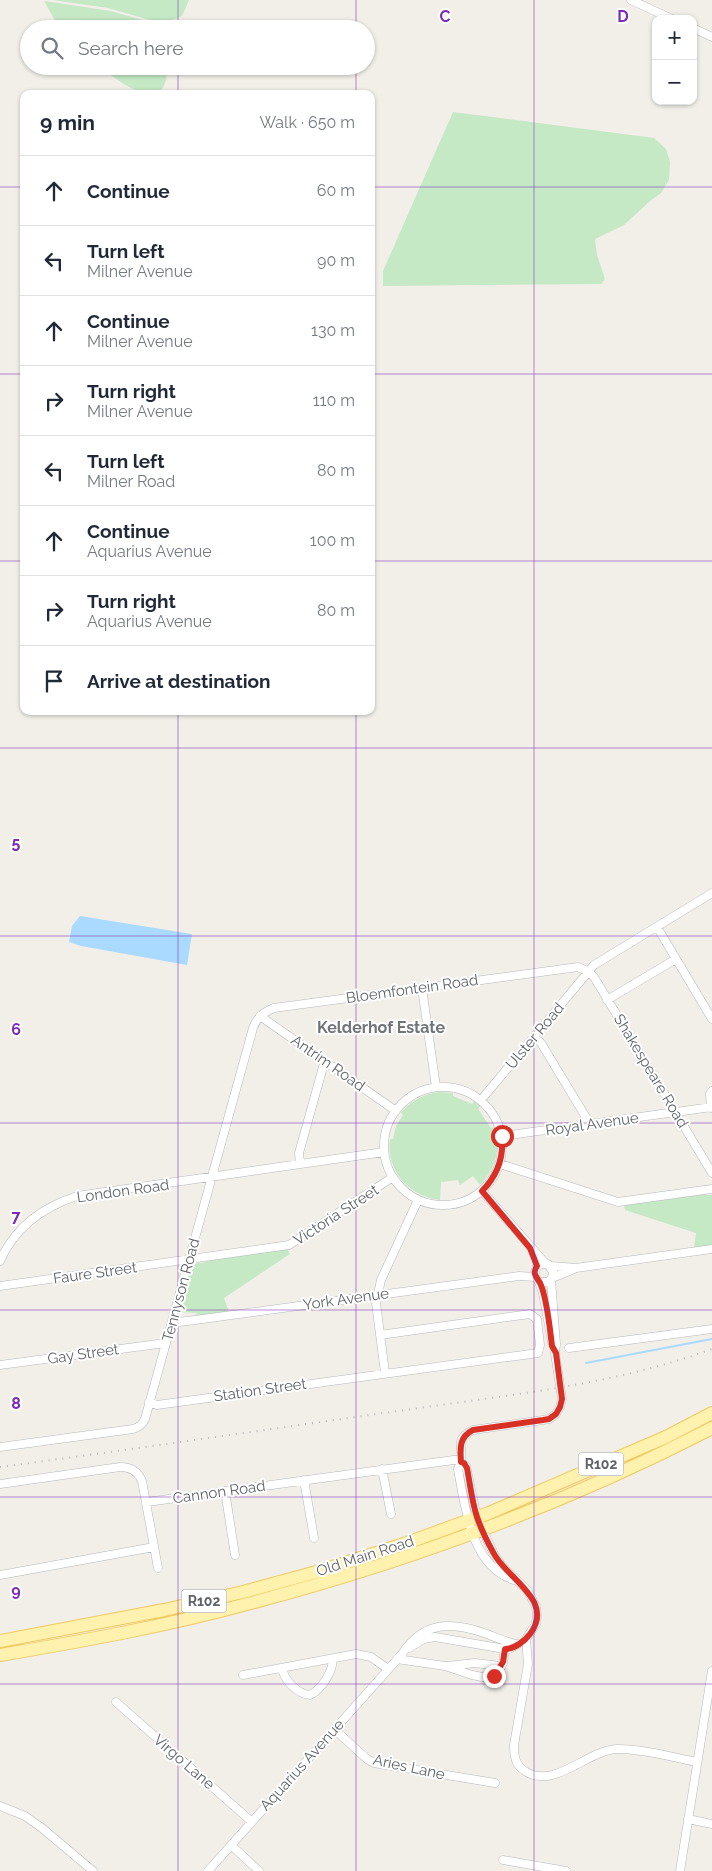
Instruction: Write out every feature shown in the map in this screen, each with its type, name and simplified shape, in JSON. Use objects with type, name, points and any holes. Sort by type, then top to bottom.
[{"type":"main road","name":"Old Main Road","points":[[0,1655],[148,1627],[246,1604],[373,1568],[475,1525],[666,1437],[712,1413]]},
{"type":"main road","name":"Old Main Road","points":[[0,1641],[164,1610],[243,1592],[549,1503],[679,1445],[712,1428]]},
{"type":"street","points":[[631,0],[663,15]]},
{"type":"street","points":[[697,30],[712,37]]},
{"type":"street","points":[[587,971],[601,960],[712,894]]},
{"type":"street","points":[[656,927],[712,1019]]},
{"type":"street","points":[[608,1000],[676,959]]},
{"type":"street","name":"Bloemfontein Road","points":[[260,1016],[274,1008],[578,967],[587,971]]},
{"type":"street","name":"Shakespeare Road","points":[[587,971],[594,976],[712,1173]]},
{"type":"street","name":"Ulster Road","points":[[482,1100],[587,971]]},
{"type":"street","points":[[422,988],[436,1087]]},
{"type":"street","points":[[260,1016],[253,1028],[212,1177],[384,1152]]},
{"type":"street","name":"Antrim Road","points":[[260,1016],[396,1110]]},
{"type":"street","points":[[534,1037],[541,1043],[587,1119],[588,1124]]},
{"type":"street","points":[[300,1164],[299,1153],[326,1062]]},
{"type":"street","points":[[446,1086],[465,1090],[482,1100],[495,1116],[502,1136],[500,1164],[490,1183],[482,1191],[465,1201],[446,1205],[418,1200],[404,1190],[393,1177],[384,1152],[387,1126],[396,1110],[414,1094],[436,1087],[446,1086]]},
{"type":"street","points":[[712,1091],[710,1097],[712,1108]]},
{"type":"street","name":"Royal Avenue","points":[[502,1136],[712,1108]]},
{"type":"street","points":[[500,1164],[618,1202],[712,1189]]},
{"type":"street","name":"Tennyson Road","points":[[150,1402],[212,1177]]},
{"type":"street","name":"London Road","points":[[0,1261],[19,1231],[33,1218],[59,1202],[77,1196],[212,1177]]},
{"type":"street","name":"Victoria Street","points":[[189,1260],[289,1246],[393,1177]]},
{"type":"street","points":[[482,1191],[553,1272],[556,1353]]},
{"type":"street","points":[[385,1373],[376,1303],[382,1280],[418,1200]]},
{"type":"street","points":[[399,1656],[487,1678],[497,1674],[502,1666],[505,1649],[509,1649],[526,1639],[536,1624],[536,1607],[528,1591],[497,1561],[475,1525],[458,1469],[461,1460],[460,1446],[467,1433],[473,1430],[549,1419],[556,1414],[560,1407],[562,1399],[556,1353],[530,1248]]},
{"type":"street","points":[[536,1267],[548,1265],[576,1268],[712,1249]]},
{"type":"street","name":"Faure Street","points":[[0,1286],[189,1260]]},
{"type":"street","name":"York Avenue","points":[[519,1276],[536,1267]]},
{"type":"street","points":[[537,1280],[545,1283],[576,1268]]},
{"type":"street","name":"York Avenue","points":[[172,1321],[179,1322],[519,1276],[537,1280]]},
{"type":"street","name":"Station Street","points":[[150,1402],[157,1404],[538,1352],[540,1345],[537,1319],[530,1314],[380,1335]]},
{"type":"street","points":[[569,1348],[712,1329]]},
{"type":"street","name":"Gay Street","points":[[0,1366],[158,1344],[165,1346]]},
{"type":"street","points":[[0,1447],[138,1428],[145,1419],[150,1402]]},
{"type":"street","name":"Cannon Road","points":[[147,1502],[461,1460]]},
{"type":"street","points":[[0,1484],[125,1467],[135,1471],[140,1476],[147,1502],[158,1568]]},
{"type":"street","points":[[382,1470],[391,1514]]},
{"type":"street","points":[[304,1480],[314,1538]]},
{"type":"street","points":[[225,1491],[235,1555]]},
{"type":"street","points":[[0,1575],[154,1547]]},
{"type":"street","name":"Aquarius Avenue","points":[[208,1871],[419,1634],[431,1628],[441,1626],[484,1633],[517,1644]]},
{"type":"street","name":"Aquarius Avenue","points":[[399,1656],[419,1642],[435,1637],[505,1649]]},
{"type":"street","points":[[526,1639],[528,1664],[514,1750],[516,1761],[526,1772],[539,1777],[562,1772],[600,1753],[617,1749],[640,1751],[697,1762]]},
{"type":"street","points":[[243,1675],[356,1654],[367,1655],[388,1669]]},
{"type":"street","points":[[282,1668],[283,1674],[288,1681],[304,1694],[310,1695],[330,1673],[333,1659]]},
{"type":"street","points":[[445,1666],[475,1663],[502,1666]]},
{"type":"street","points":[[680,1871],[697,1762],[710,1699],[712,1671]]},
{"type":"street","name":"Virgo Lane","points":[[116,1702],[252,1822]]},
{"type":"street","name":"Aries Lane","points":[[334,1729],[374,1763],[495,1783]]},
{"type":"street","points":[[0,1806],[25,1816],[93,1871]]},
{"type":"street","points":[[688,1819],[712,1824]]},
{"type":"street","points":[[231,1845],[259,1871]]},
{"type":"street","points":[[503,1860],[566,1871]]},
{"type":"green space","points":[[53,0],[189,0],[182,16],[173,20],[150,20],[108,8]]},
{"type":"green space","points":[[44,1],[111,11],[142,20],[55,20]]},
{"type":"green space","points":[[111,75],[167,75],[160,90],[135,90]]},
{"type":"green space","points":[[453,112],[654,138],[666,149],[670,162],[669,180],[661,193],[624,225],[595,239],[597,255],[605,279],[601,284],[383,286],[383,271]]},
{"type":"green space","points":[[438,1092],[453,1093],[453,1096],[472,1104],[474,1101],[480,1106],[478,1109],[491,1128],[494,1127],[497,1142],[494,1164],[482,1183],[480,1185],[473,1176],[460,1185],[458,1180],[441,1182],[440,1200],[429,1198],[419,1193],[402,1180],[396,1171],[390,1151],[390,1139],[393,1139],[396,1126],[403,1115],[401,1113],[417,1099]]},
{"type":"green space","points":[[706,1194],[712,1195],[712,1246],[694,1248],[696,1233],[625,1210],[624,1205]]},
{"type":"green space","points":[[287,1249],[290,1254],[224,1298],[229,1312],[197,1316],[196,1313],[182,1312],[183,1301],[181,1300],[188,1277],[195,1264]]},
{"type":"water","points":[[80,916],[192,934],[187,965],[81,946],[69,942],[72,926]]},
{"type":"waterway","points":[[586,1363],[712,1339]]},
{"type":"railway","points":[[0,1467],[560,1387],[637,1372],[712,1349]]},
{"type":"district","name":"Kelderhof Estate","points":[[381,1027]]},
{"type":"route","points":[[494,1676],[503,1662],[505,1649],[521,1643],[532,1631],[536,1624],[536,1607],[528,1591],[497,1561],[477,1518],[467,1468],[461,1462],[461,1442],[467,1433],[473,1430],[549,1419],[556,1414],[562,1399],[556,1353],[552,1346],[543,1292],[534,1275],[537,1266],[530,1248],[482,1191],[496,1174],[500,1164],[503,1146],[502,1136]]}]
